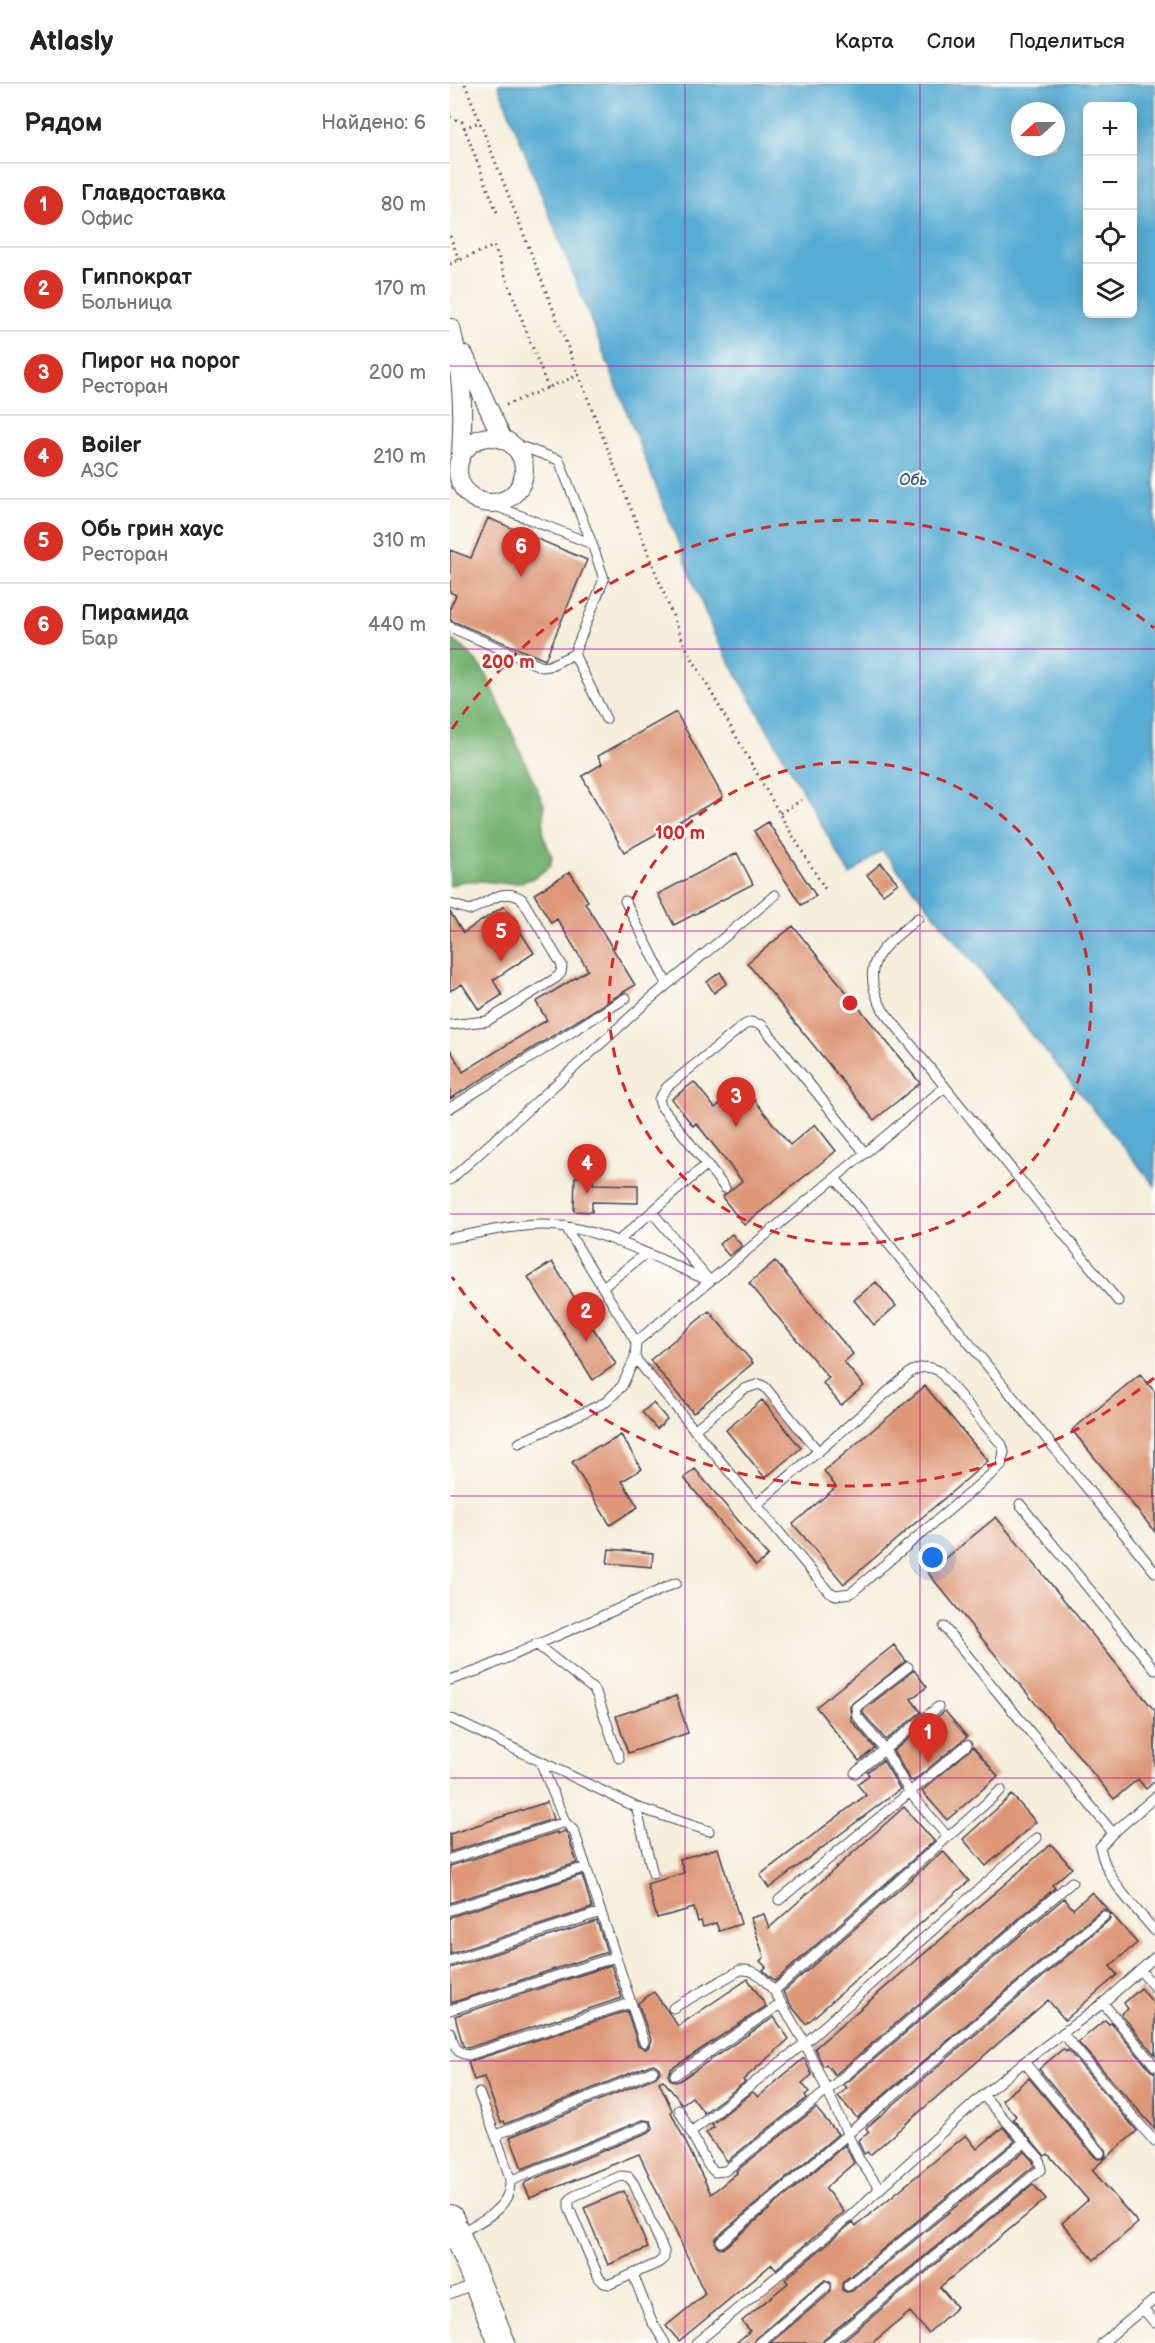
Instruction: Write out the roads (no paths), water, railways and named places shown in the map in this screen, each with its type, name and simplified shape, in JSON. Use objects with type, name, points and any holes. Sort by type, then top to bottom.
[{"type":"main road","points":[[453,2226],[502,2343]]},
{"type":"street","points":[[451,327],[490,412],[506,441],[523,460],[523,480],[511,497],[491,504],[472,498],[459,483],[458,463],[461,454],[463,393],[451,327]]},
{"type":"street","points":[[461,454],[474,441],[483,437],[506,441]]},
{"type":"lane","points":[[450,627],[542,667],[549,666],[574,654],[604,579],[559,460],[506,441]]},
{"type":"lane","points":[[491,504],[592,544]]},
{"type":"lane","points":[[574,654],[606,719]]},
{"type":"lane","points":[[450,904],[470,910],[499,894],[516,895],[522,899],[562,965],[561,973],[556,978],[487,1021],[450,1025]]},
{"type":"lane","points":[[450,1180],[667,984],[775,895]]},
{"type":"lane","points":[[625,901],[667,984]]},
{"type":"lane","points":[[918,918],[880,950],[874,959],[871,983],[883,1010],[1118,1301]]},
{"type":"lane","points":[[450,1108],[627,998]]},
{"type":"lane","points":[[611,1007],[623,1023]]},
{"type":"lane","points":[[725,1188],[661,1106],[659,1099],[667,1087],[744,1025],[751,1022],[762,1025],[865,1153]]},
{"type":"lane","points":[[636,1342],[945,1087]]},
{"type":"lane","points":[[617,1242],[706,1164]]},
{"type":"lane","points":[[835,1178],[1155,1572]]},
{"type":"lane","points":[[652,1212],[710,1281]]},
{"type":"lane","points":[[450,1238],[521,1226],[566,1226],[617,1242],[710,1281]]},
{"type":"lane","points":[[519,1443],[606,1402],[622,1386],[635,1358],[636,1342],[566,1226]]},
{"type":"lane","points":[[603,1287],[645,1254]]},
{"type":"lane","points":[[635,1358],[756,1505],[828,1591],[836,1595],[851,1593],[1001,1466],[1004,1452],[1002,1445],[939,1371],[932,1367],[922,1366],[912,1371],[756,1505]]},
{"type":"lane","points":[[694,1430],[744,1389],[759,1384],[765,1387],[818,1451]]},
{"type":"lane","points":[[1020,1504],[1155,1670]]},
{"type":"lane","points":[[450,1680],[480,1670],[676,1583]]},
{"type":"lane","points":[[944,1628],[1113,1833]]},
{"type":"lane","points":[[536,1644],[593,1689],[619,1758]]},
{"type":"lane","points":[[908,1667],[856,1707],[857,1716],[885,1750],[910,1793],[947,1836]]},
{"type":"lane","points":[[855,1773],[938,1707]]},
{"type":"lane","points":[[450,1718],[636,1807],[709,1831]]},
{"type":"lane","points":[[779,1900],[968,1745]]},
{"type":"lane","points":[[540,1761],[565,1822],[574,1831],[644,2042]]},
{"type":"lane","points":[[774,1991],[1001,1790]]},
{"type":"lane","points":[[1155,1797],[1113,1833],[1101,1847],[1103,1863],[1116,1884],[1155,1931]]},
{"type":"lane","points":[[636,1807],[653,1875]]},
{"type":"lane","points":[[450,1859],[565,1822]]},
{"type":"lane","points":[[691,2132],[805,2043],[1037,1838]]},
{"type":"lane","points":[[450,1910],[586,1867]]},
{"type":"lane","points":[[679,2110],[708,2165],[715,2172],[725,2171],[828,2090],[1072,1882]]},
{"type":"lane","points":[[450,1961],[601,1912]]},
{"type":"lane","points":[[721,2242],[846,2133],[1104,1916]]},
{"type":"lane","points":[[450,2010],[615,1957]]},
{"type":"lane","points":[[696,2343],[848,2217],[983,2095],[1102,2003],[1155,1957]]},
{"type":"lane","points":[[674,2008],[740,1970],[758,1973],[774,1991],[805,2043],[859,2159],[879,2188]]},
{"type":"lane","points":[[1140,1970],[1155,1988]]},
{"type":"lane","points":[[450,2032],[456,2050],[462,2055],[469,2055],[630,2003]]},
{"type":"lane","points":[[1102,2003],[1155,2066]]},
{"type":"lane","points":[[675,2075],[782,2004]]},
{"type":"lane","points":[[1063,2034],[1155,2142]]},
{"type":"lane","points":[[1024,2062],[1101,2153]]},
{"type":"lane","points":[[496,2135],[652,2071]]},
{"type":"lane","points":[[453,2226],[477,2224],[501,2204],[510,2181],[496,2135],[479,2093]]},
{"type":"lane","points":[[829,2343],[1037,2174],[1041,2163],[1025,2140],[983,2095]]},
{"type":"lane","points":[[510,2181],[646,2126]]},
{"type":"lane","points":[[848,2286],[1025,2140]]},
{"type":"lane","points":[[621,2176],[629,2177],[634,2184],[664,2251],[664,2258],[658,2263],[633,2274],[610,2284],[604,2283],[599,2278],[568,2208],[569,2201],[574,2196],[621,2176]]},
{"type":"lane","points":[[633,2274],[651,2320],[665,2343]]},
{"type":"lane","points":[[450,2294],[477,2283]]},
{"type":"lane","points":[[760,2343],[826,2287]]},
{"type":"lane","points":[[1102,2343],[1155,2299]]},
{"type":"lane","points":[[1143,2309],[1155,2323]]},
{"type":"water","name":"Обь","points":[[498,84],[1155,84],[1155,1186],[882,850],[850,875],[714,634]]},
{"type":"place","name":"Пирамида","points":[[521,577]]},
{"type":"place","name":"Обь грин хаус","points":[[501,962]]},
{"type":"place","name":"Пирог на порог","points":[[736,1127]]},
{"type":"place","name":"Boiler","points":[[587,1194]]},
{"type":"place","name":"Гиппократ","points":[[586,1342]]},
{"type":"place","name":"Главдоставка","points":[[928,1763]]}]
